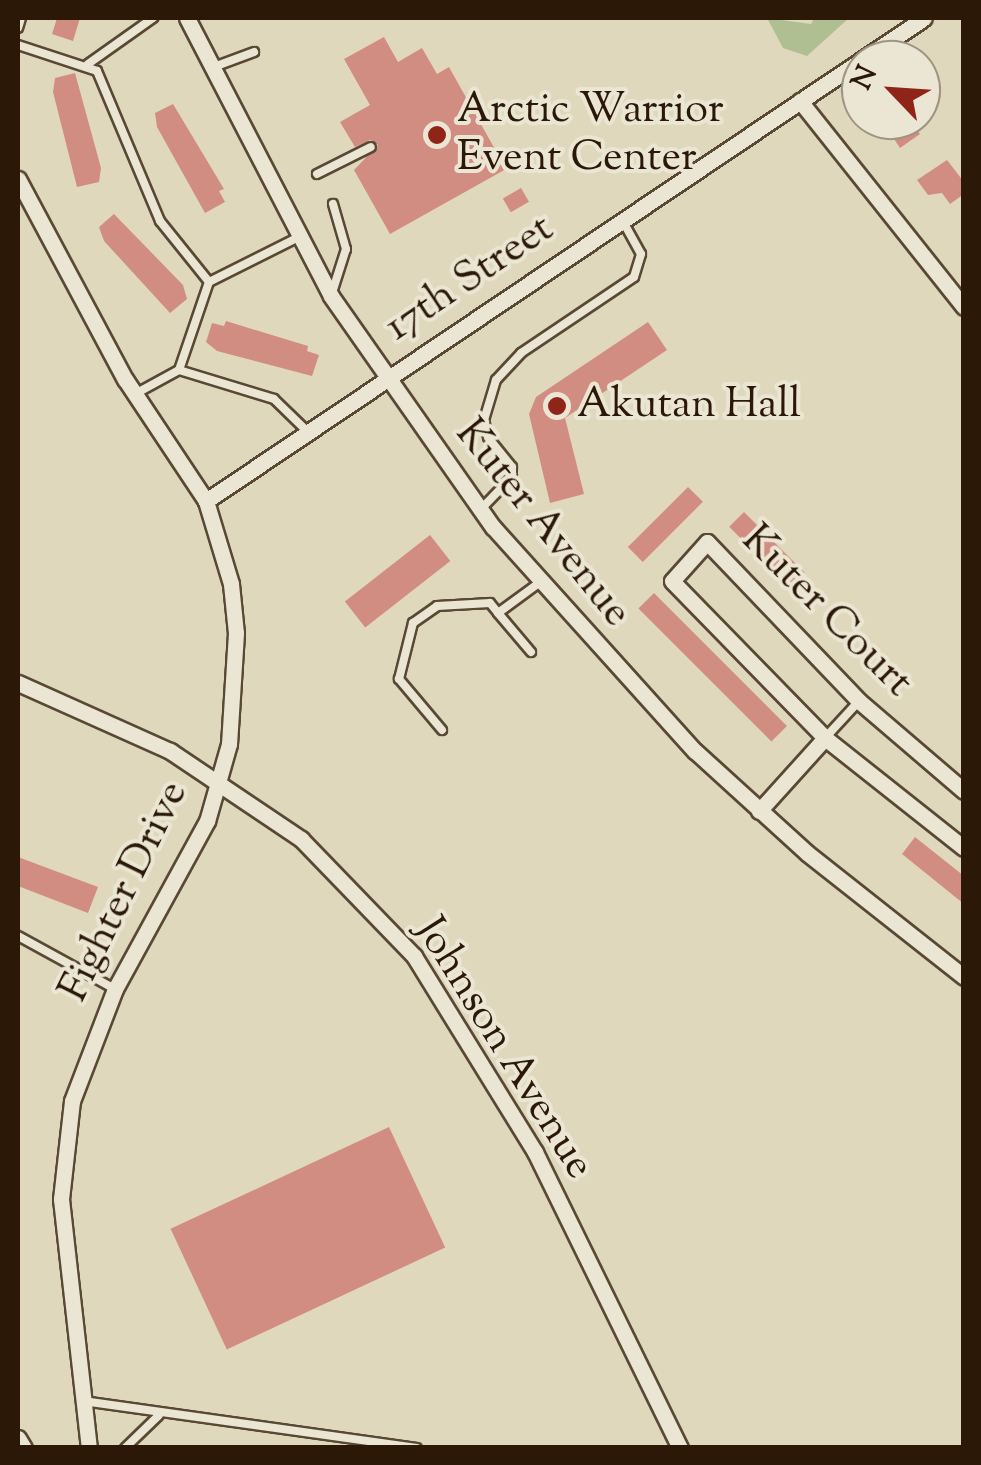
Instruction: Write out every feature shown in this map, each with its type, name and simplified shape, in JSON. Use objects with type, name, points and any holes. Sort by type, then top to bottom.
[{"type":"street","name":"Kuter Avenue","points":[[187,18],[209,68],[331,296],[480,510],[538,582],[618,672],[759,810],[964,976]]},
{"type":"street","name":"17th Street","points":[[206,501],[924,18]]},
{"type":"street","points":[[800,100],[964,307]]},
{"type":"street","name":"Fighter Drive","points":[[18,179],[135,394],[206,501],[231,584],[236,633],[238,684],[218,786],[186,867],[115,989],[88,1046],[62,1153],[61,1199],[88,1448]]},
{"type":"street","name":"Kuter Court","points":[[964,792],[858,701],[707,542],[672,580],[825,738],[964,848]]},
{"type":"street","name":"Johnson Avenue","points":[[18,683],[170,751],[300,839],[414,956],[534,1152],[680,1448]]},
{"type":"street","points":[[759,810],[825,738]]},
{"type":"street","points":[[18,1438],[24,1448]]},
{"type":"lane","points":[[18,28],[21,18]]},
{"type":"lane","points":[[88,64],[154,18]]},
{"type":"lane","points":[[18,45],[88,64]]},
{"type":"lane","points":[[209,68],[254,52]]},
{"type":"lane","points":[[88,64],[160,222],[208,282]]},
{"type":"lane","points":[[317,174],[371,147]]},
{"type":"lane","points":[[331,296],[346,249],[333,204]]},
{"type":"lane","points":[[480,510],[512,478],[508,457],[488,437],[486,400],[521,352],[634,276],[642,254],[622,220]]},
{"type":"lane","points":[[135,394],[179,370],[208,282],[299,237]]},
{"type":"lane","points":[[179,370],[274,399],[307,432]]},
{"type":"lane","points":[[498,613],[538,582]]},
{"type":"lane","points":[[442,730],[400,678],[413,623],[437,606],[490,603],[531,652]]},
{"type":"lane","points":[[825,738],[858,701]]},
{"type":"lane","points":[[18,936],[115,989]]},
{"type":"lane","points":[[84,1402],[417,1448]]},
{"type":"lane","points":[[125,1448],[159,1415]]},
{"type":"green space","points":[[767,18],[811,24],[814,18],[849,18],[807,56],[783,48]]},
{"type":"building","points":[[57,18],[80,18],[73,41],[52,34]]},
{"type":"building","name":"Arctic Warrior Event Center","points":[[384,37],[398,62],[422,48],[437,74],[449,67],[506,169],[390,234],[354,170],[378,145],[370,140],[355,147],[340,122],[370,105],[344,59]]},
{"type":"building","points":[[75,73],[101,168],[99,182],[77,187],[53,92],[55,78]]},
{"type":"building","points":[[173,104],[224,189],[219,191],[225,202],[205,213],[157,127],[155,113]]},
{"type":"building","points":[[895,140],[911,140],[900,148]]},
{"type":"building","points":[[947,160],[964,182],[964,194],[950,204],[942,193],[928,195],[917,180]]},
{"type":"building","points":[[521,188],[529,202],[511,212],[503,199]]},
{"type":"building","points":[[114,214],[183,285],[187,299],[170,313],[104,241],[99,227]]},
{"type":"building","points":[[226,321],[308,346],[307,351],[319,355],[312,376],[217,351],[206,342],[212,323],[224,326]]},
{"type":"building","name":"Akutan Hall","points":[[648,322],[667,350],[565,418],[584,494],[550,503],[529,414],[536,397]]},
{"type":"building","points":[[688,487],[703,502],[643,562],[628,547]]},
{"type":"building","points":[[744,512],[805,573],[790,588],[729,527]]},
{"type":"building","points":[[430,535],[450,561],[365,627],[345,601]]},
{"type":"building","points":[[654,593],[787,726],[771,741],[638,609]]},
{"type":"building","points":[[915,837],[964,876],[964,904],[902,854]]},
{"type":"building","points":[[18,857],[98,887],[88,913],[18,886]]},
{"type":"building","points":[[389,1127],[445,1248],[227,1349],[171,1229]]},
{"type":"place","name":"Arctic Warrior Event Center","points":[[437,135]]},
{"type":"place","name":"Akutan Hall","points":[[557,406]]}]
